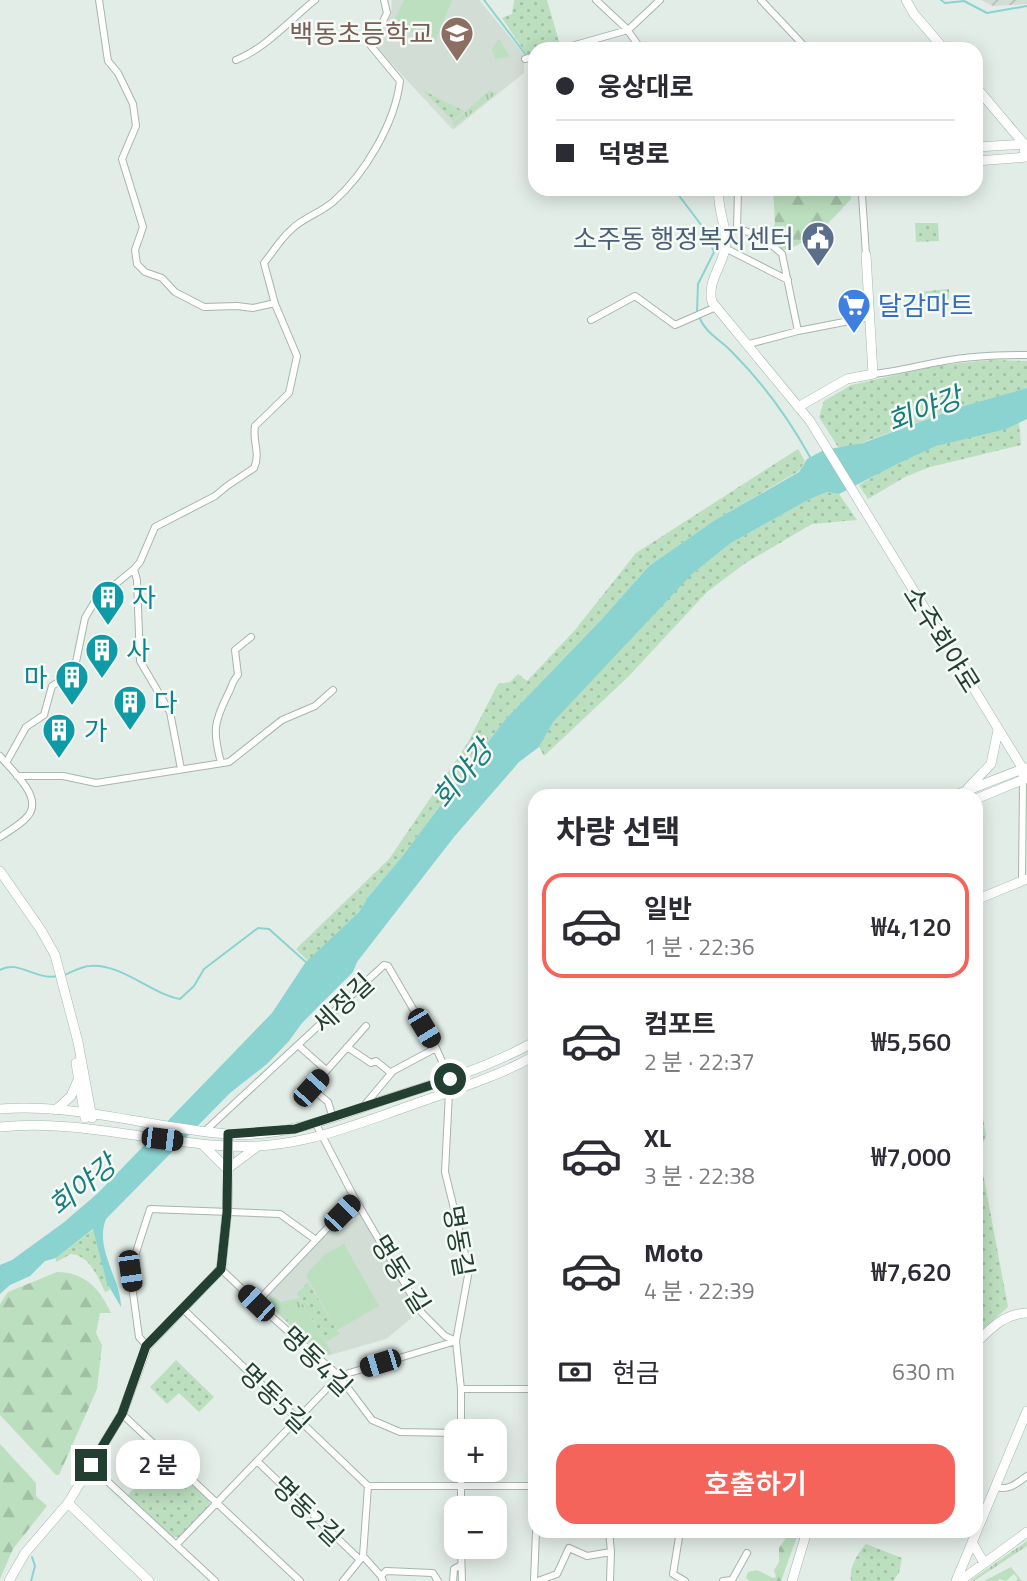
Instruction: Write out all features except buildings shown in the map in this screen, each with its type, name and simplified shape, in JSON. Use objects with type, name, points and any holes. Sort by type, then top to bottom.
[{"type":"street","points":[[99,0],[108,61],[118,73],[133,104],[136,126],[122,159],[143,227],[135,250],[137,264],[145,272],[162,278],[175,292],[204,307],[253,308],[275,303]]},
{"type":"street","points":[[236,60],[255,52],[315,0]]},
{"type":"street","points":[[6,763],[26,727],[44,715],[52,686],[72,673],[85,618],[95,601],[141,562],[155,527],[215,496],[226,485],[254,468],[258,452],[255,426],[289,393],[297,356],[275,303],[264,263],[293,228],[318,214],[335,200],[377,149],[398,96],[400,81],[371,46],[387,13],[384,0]]},
{"type":"street","points":[[596,0],[628,30],[636,42]]},
{"type":"street","points":[[586,42],[628,30],[660,0]]},
{"type":"street","points":[[761,0],[800,42]]},
{"type":"street","points":[[906,0],[914,14],[938,42]]},
{"type":"street","points":[[983,95],[1026,144],[1026,157],[983,161]]},
{"type":"street","points":[[983,147],[1026,144]]},
{"type":"street","points":[[718,196],[725,248],[710,289],[712,302],[799,407],[847,379],[951,360],[1027,355]]},
{"type":"street","points":[[738,196],[737,228],[764,238],[782,254],[798,331]]},
{"type":"street","points":[[862,196],[873,374]]},
{"type":"street","points":[[725,248],[788,280]]},
{"type":"street","points":[[590,320],[635,296],[675,325],[706,314],[716,307]]},
{"type":"street","points":[[749,344],[870,317]]},
{"type":"street","name":"소주회야로","points":[[799,407],[1025,773]]},
{"type":"street","points":[[134,569],[137,580],[140,661],[170,712],[181,769]]},
{"type":"street","points":[[221,763],[214,734],[216,717],[238,675],[235,650],[251,637]]},
{"type":"street","points":[[17,776],[63,776],[96,783],[229,762],[282,720],[315,706],[333,690]]},
{"type":"street","points":[[967,789],[991,764],[998,730]]},
{"type":"street","points":[[0,755],[30,793],[33,802],[32,809],[22,822],[0,837]]},
{"type":"street","points":[[974,789],[1025,773]]},
{"type":"street","points":[[983,795],[1025,773]]},
{"type":"street","points":[[983,897],[1025,880],[1025,773]]},
{"type":"street","points":[[0,871],[41,930],[60,969],[91,1127]]},
{"type":"street","name":"세정길","points":[[205,1131],[384,965],[436,1048],[450,1079]]},
{"type":"street","points":[[333,1118],[328,1102],[311,1088],[366,1026]]},
{"type":"street","points":[[298,1045],[326,1070]]},
{"type":"street","points":[[0,1109],[55,1110],[228,1134],[276,1132],[316,1124],[450,1079],[528,1045]]},
{"type":"street","points":[[347,1047],[371,1063],[376,1061],[391,1073]]},
{"type":"street","points":[[363,1108],[391,1073],[436,1048]]},
{"type":"street","points":[[0,1127],[45,1124],[91,1127],[201,1144],[290,1144],[449,1092],[528,1060]]},
{"type":"street","points":[[55,1110],[71,1096],[82,1079]]},
{"type":"street","points":[[82,1079],[98,1105],[114,1118]]},
{"type":"street","name":"명동길","points":[[449,1092],[445,1172],[468,1270],[456,1341],[461,1389],[460,1419]]},
{"type":"street","name":"명동1길","points":[[316,1124],[355,1199],[422,1313],[445,1336],[456,1341]]},
{"type":"street","points":[[9,1581],[25,1553],[68,1503],[122,1414],[146,1346],[221,1269],[227,1212],[228,1134]]},
{"type":"street","points":[[201,1144],[227,1169]]},
{"type":"street","points":[[227,1169],[258,1146]]},
{"type":"street","points":[[256,1303],[355,1199]]},
{"type":"street","points":[[146,1346],[139,1337],[130,1271],[150,1209],[279,1214],[316,1241]]},
{"type":"street","name":"명동4길","points":[[221,1269],[339,1376],[372,1420],[400,1432],[444,1432]]},
{"type":"street","name":"명동5길","points":[[183,1309],[368,1486]]},
{"type":"street","points":[[983,1337],[1001,1320],[1014,1314],[1027,1313]]},
{"type":"street","name":"명동2길","points":[[177,1544],[339,1376],[456,1341]]},
{"type":"street","points":[[461,1389],[528,1390]]},
{"type":"street","points":[[983,1518],[1027,1411]]},
{"type":"street","points":[[122,1414],[300,1581]]},
{"type":"street","name":"명동2길","points":[[257,1461],[382,1578]]},
{"type":"street","points":[[91,1465],[215,1581]]},
{"type":"street","points":[[997,1487],[1012,1487],[1027,1476]]},
{"type":"street","points":[[461,1482],[461,1496]]},
{"type":"street","points":[[343,1581],[362,1558],[368,1486],[528,1486]]},
{"type":"street","points":[[68,1503],[149,1581]]},
{"type":"street","points":[[958,1581],[1027,1532]]},
{"type":"street","points":[[536,1538],[536,1581],[557,1574],[569,1548],[587,1556],[611,1552]]},
{"type":"street","points":[[610,1538],[610,1581]]},
{"type":"street","points":[[679,1538],[673,1574],[685,1581]]},
{"type":"street","points":[[792,1581],[805,1538]]},
{"type":"street","points":[[958,1581],[974,1538]]},
{"type":"street","points":[[972,1542],[984,1563]]},
{"type":"street","points":[[723,1581],[732,1580],[747,1553]]},
{"type":"street","points":[[461,1559],[461,1581]]},
{"type":"street","points":[[453,1581],[454,1569],[461,1565]]},
{"type":"street","points":[[382,1578],[386,1571],[433,1573],[439,1581]]},
{"type":"shaded area","name":"백동초등학교","points":[[392,0],[479,0],[524,54],[524,73],[453,130],[376,47],[391,15]]},
{"type":"shaded area","points":[[981,0],[1027,0],[1027,4],[993,6]]},
{"type":"shaded area","points":[[363,1215],[419,1312],[386,1339],[323,1357],[269,1305],[269,1295],[341,1218],[346,1225]]},
{"type":"green space","points":[[404,0],[452,0],[435,42],[393,23]]},
{"type":"green space","points":[[514,0],[547,0],[559,42],[528,42],[527,55],[502,18],[512,14]]},
{"type":"green space","points":[[498,39],[510,57],[495,59],[492,49]]},
{"type":"green space","points":[[422,90],[464,111],[453,121]]},
{"type":"green space","points":[[489,91],[497,93],[455,126],[452,123]]},
{"type":"green space","points":[[773,196],[851,196],[851,199],[828,223],[810,238],[790,248],[780,250],[765,236],[775,224]]},
{"type":"green space","points":[[915,223],[938,223],[939,241],[916,242]]},
{"type":"green space","points":[[949,289],[949,299],[917,302],[916,292]]},
{"type":"green space","points":[[993,360],[1027,361],[1027,388],[960,407],[850,447],[838,447],[819,417],[824,401],[851,385],[941,365]]},
{"type":"green space","points":[[1019,422],[1021,445],[930,467],[905,477],[868,499],[859,485],[926,450]]},
{"type":"green space","points":[[798,449],[805,461],[799,471],[715,520],[649,566],[504,721],[359,912],[308,961],[296,949],[389,859],[467,744],[498,684],[510,682],[518,674],[527,681],[575,630],[636,553]]},
{"type":"green space","points":[[827,492],[839,494],[857,520],[812,524],[744,564],[707,592],[628,677],[544,756],[539,747],[552,722],[682,582],[731,543]]},
{"type":"green space","points":[[983,1118],[986,1136],[983,1143]]},
{"type":"green space","points":[[983,1173],[1008,1307],[983,1330]]},
{"type":"green space","points":[[94,1229],[110,1290],[105,1292],[92,1268],[83,1258],[71,1254],[56,1262],[56,1258]]},
{"type":"green space","points":[[344,1244],[379,1306],[337,1330],[306,1275],[324,1255]]},
{"type":"green space","points":[[57,1272],[76,1275],[90,1284],[102,1296],[111,1313],[100,1313],[96,1333],[102,1345],[97,1389],[59,1475],[56,1475],[0,1415],[0,1304],[8,1292]]},
{"type":"green space","points":[[308,1282],[339,1334],[326,1342],[297,1294]]},
{"type":"green space","points":[[274,1297],[281,1302],[299,1298],[332,1353],[324,1356],[270,1306],[270,1298]]},
{"type":"green space","points":[[176,1360],[214,1397],[199,1412],[179,1393],[167,1404],[150,1387]]},
{"type":"green space","points":[[0,1444],[36,1483],[36,1496],[47,1506],[13,1549],[0,1579]]},
{"type":"green space","points":[[163,1456],[209,1500],[210,1505],[179,1537],[172,1537],[128,1495]]},
{"type":"green space","points":[[786,1538],[796,1538],[781,1581],[750,1581],[746,1578],[748,1572],[757,1570],[776,1577],[774,1570],[779,1562],[779,1548]]},
{"type":"green space","points":[[1027,1541],[1027,1546],[970,1581]]},
{"type":"green space","points":[[866,1544],[902,1558],[899,1573],[893,1581],[851,1581],[854,1561]]},
{"type":"green space","points":[[1011,1567],[1022,1581],[1016,1581],[1018,1579],[1014,1574],[1006,1581],[984,1581]]},
{"type":"water","points":[[1027,388],[1027,419],[1006,429],[936,446],[839,494],[827,492],[808,500],[731,543],[692,574],[553,722],[539,747],[519,762],[454,837],[357,962],[353,972],[302,1023],[267,1064],[230,1093],[106,1219],[103,1230],[105,1253],[120,1296],[121,1307],[107,1283],[93,1229],[56,1258],[45,1261],[30,1276],[10,1285],[0,1294],[0,1265],[12,1260],[63,1223],[98,1193],[272,1013],[305,963],[359,912],[504,721],[649,566],[715,520],[799,472],[807,459],[824,450],[863,443],[960,407]]},
{"type":"waterway","points":[[484,0],[526,55]]},
{"type":"waterway","points":[[941,0],[945,3],[964,1],[987,13],[1027,6]]},
{"type":"waterway","points":[[679,196],[705,230],[714,252],[698,284],[697,312]]},
{"type":"waterway","points":[[699,317],[706,328],[765,389],[810,457]]},
{"type":"waterway","points":[[64,975],[84,967],[102,966],[180,999],[194,986],[204,969],[258,928],[269,929],[308,964]]},
{"type":"waterway","points":[[0,970],[13,967],[42,976],[58,976]]},
{"type":"waterway","points":[[31,1581],[35,1566],[32,1557]]},
{"type":"place","name":"백동초등학교","points":[[457,63]]},
{"type":"place","name":"소주동 행정복지센터","points":[[818,268]]},
{"type":"place","name":"달감마트","points":[[854,335]]},
{"type":"place","name":"자","points":[[108,627]]},
{"type":"place","name":"사","points":[[102,680]]},
{"type":"place","name":"마","points":[[72,707]]},
{"type":"place","name":"다","points":[[130,732]]},
{"type":"place","name":"가","points":[[59,760]]},
{"type":"route","points":[[91,1465],[122,1414],[146,1346],[221,1269],[227,1212],[228,1134],[276,1132],[316,1124],[450,1079]]},
{"type":"water label","name":"회야강","points":[[924,409]]},
{"type":"water label","name":"회야강","points":[[462,774]]},
{"type":"water label","name":"회야강","points":[[82,1185]]}]
